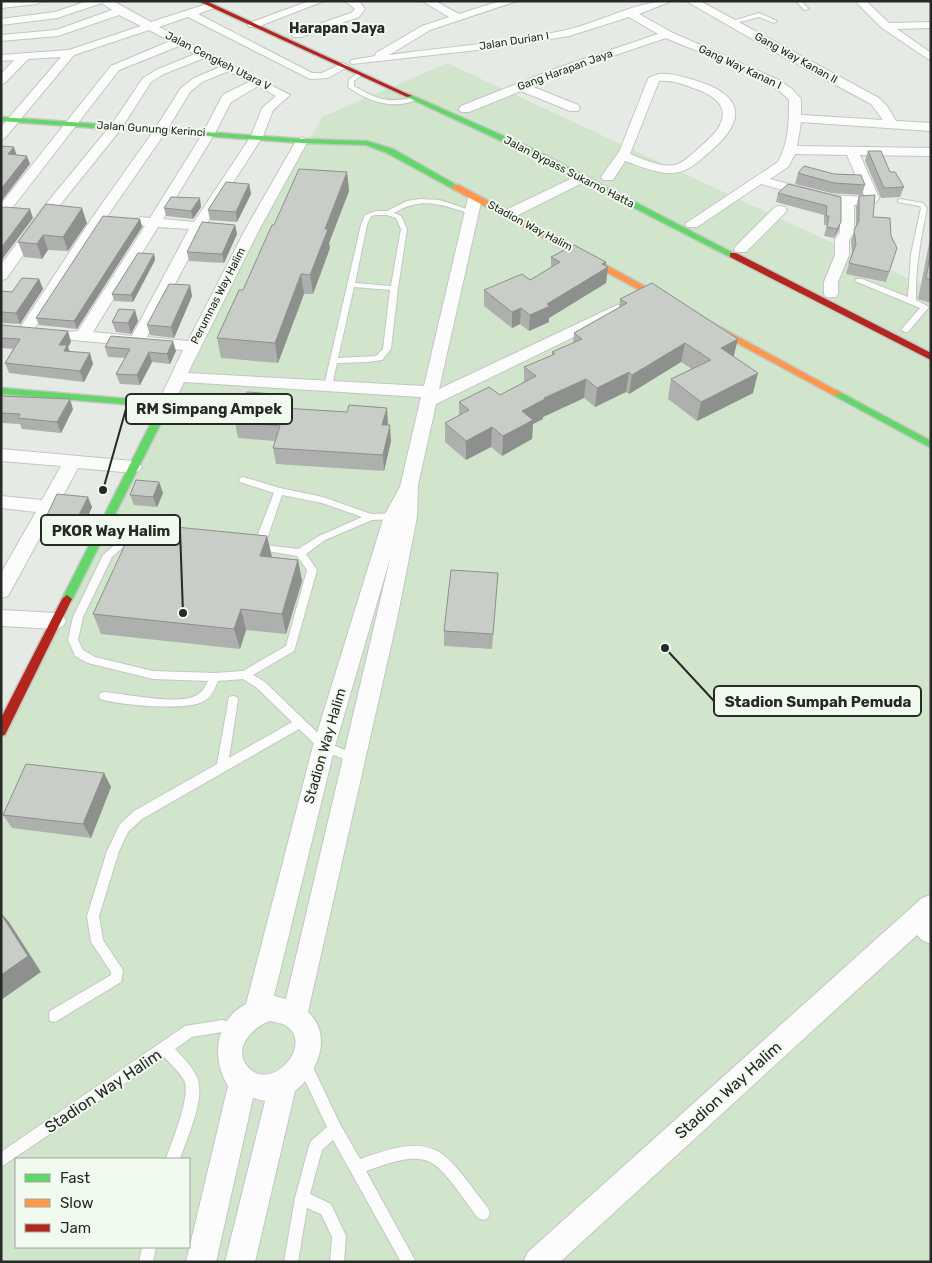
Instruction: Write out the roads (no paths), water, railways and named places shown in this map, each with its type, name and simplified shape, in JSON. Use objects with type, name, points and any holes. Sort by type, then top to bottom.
[{"type":"main road","name":"Jalan Bypass Sukarno Hatta","points":[[223,1],[356,62],[465,109],[608,177],[692,224],[909,332]]},
{"type":"main road","name":"Jalan Bypass Sukarno Hatta","points":[[206,4],[530,150],[931,357]]},
{"type":"main road","points":[[230,15],[242,9]]},
{"type":"main road","name":"Jalan Gunung Kerinci","points":[[1,119],[257,136],[302,141]]},
{"type":"main road","points":[[302,141],[345,141],[378,146],[401,156],[473,205]]},
{"type":"main road","name":"Stadion Way Halim","points":[[473,205],[509,214],[931,445]]},
{"type":"main road","points":[[1,391],[165,405]]},
{"type":"main road","name":"Perumnas Way Halim","points":[[1,731],[165,405]]},
{"type":"street","points":[[1,5],[37,1]]},
{"type":"street","points":[[1,22],[57,15],[99,1]]},
{"type":"street","name":"Jalan Cengkeh Utara V","points":[[106,1],[120,11],[178,42],[282,93],[284,97],[268,108],[257,136]]},
{"type":"street","points":[[253,25],[319,1]]},
{"type":"street","points":[[297,35],[355,15],[360,9],[358,5],[350,1]]},
{"type":"street","points":[[427,1],[456,17]]},
{"type":"street","points":[[374,59],[426,28],[456,17],[512,1]]},
{"type":"street","name":"Jalan Durian I","points":[[356,62],[531,40],[583,29],[629,9],[668,1]]},
{"type":"street","name":"Gang Way Kanan II","points":[[691,1],[874,101],[884,109],[892,125]]},
{"type":"street","points":[[860,1],[886,26],[931,58]]},
{"type":"street","points":[[1,58],[70,53],[189,12],[206,4]]},
{"type":"street","name":"Gang Way Kanan I","points":[[629,9],[666,34],[733,62],[785,89],[794,96],[795,118],[791,150]]},
{"type":"street","points":[[1,38],[58,33],[120,11]]},
{"type":"street","points":[[189,12],[310,76],[324,76],[344,66]]},
{"type":"street","points":[[886,26],[931,25]]},
{"type":"street","name":"Gang Harapan Jaya","points":[[465,109],[520,86],[666,34]]},
{"type":"street","points":[[2,210],[115,68],[178,42]]},
{"type":"street","points":[[1,134],[70,53]]},
{"type":"street","points":[[1,276],[46,213],[117,126],[147,80],[204,54]]},
{"type":"street","points":[[1,81],[25,56]]},
{"type":"street","points":[[26,331],[98,218],[161,130],[189,86],[229,67]]},
{"type":"street","points":[[608,177],[622,156],[654,79],[664,77],[694,84],[718,93],[727,102],[730,121],[726,131],[710,147],[678,169],[667,169],[622,156]]},
{"type":"street","points":[[83,336],[209,133],[228,97],[258,82]]},
{"type":"street","points":[[520,86],[574,108]]},
{"type":"street","points":[[795,118],[931,127]]},
{"type":"street","points":[[137,341],[198,226],[257,136]]},
{"type":"street","name":"Perumnas Way Halim","points":[[165,405],[252,230],[302,141]]},
{"type":"street","points":[[692,224],[783,164],[791,150],[931,152]]},
{"type":"street","points":[[761,180],[810,195],[847,200],[866,200],[872,198],[852,152]]},
{"type":"street","points":[[509,214],[581,178]]},
{"type":"street","points":[[831,294],[831,282],[842,255],[842,240],[847,232],[847,200]]},
{"type":"street","name":"Stadion Way Halim","points":[[257,1012],[324,746],[363,616],[400,517],[409,485],[431,396],[473,205]]},
{"type":"street","points":[[2,210],[64,215]]},
{"type":"street","points":[[741,249],[780,210]]},
{"type":"street","points":[[81,216],[252,230]]},
{"type":"street","points":[[178,377],[328,386],[431,396],[653,293]]},
{"type":"street","points":[[10,330],[193,346]]},
{"type":"street","points":[[1,455],[133,467]]},
{"type":"street","points":[[1,591],[73,461]]},
{"type":"street","points":[[1,502],[48,507]]},
{"type":"street","name":"Stadion Way Halim","points":[[295,1014],[387,619],[400,517]]},
{"type":"street","points":[[1,554],[21,556]]},
{"type":"street","points":[[363,616],[387,619]]},
{"type":"street","points":[[1,618],[56,621]]},
{"type":"street","points":[[340,691],[370,694]]},
{"type":"street","name":"Stadion Way Halim","points":[[538,1262],[926,919]]},
{"type":"street","points":[[270,1008],[283,1009],[295,1014],[304,1024],[308,1036],[309,1050],[304,1064],[295,1075],[283,1084],[269,1088],[255,1087],[243,1081],[234,1071],[230,1058],[230,1044],[236,1031],[244,1020],[257,1012],[270,1008]]},
{"type":"street","points":[[201,1262],[243,1081]]},
{"type":"street","points":[[240,1262],[283,1084]]},
{"type":"lane","points":[[798,1],[806,8]]},
{"type":"lane","points":[[732,22],[759,15],[774,20]]},
{"type":"lane","points":[[360,74],[351,80],[351,87],[383,104],[399,103],[414,98]]},
{"type":"lane","points":[[389,213],[400,205],[422,200],[473,205]]},
{"type":"lane","points":[[900,201],[924,206],[915,254],[911,286],[912,301]]},
{"type":"lane","points":[[328,386],[368,215],[373,212],[389,213],[399,217],[404,230],[394,288],[387,350],[379,358],[334,361]]},
{"type":"lane","points":[[859,281],[912,301],[926,309],[931,315]]},
{"type":"lane","points":[[351,285],[394,288]]},
{"type":"lane","points":[[909,332],[916,316],[926,309]]},
{"type":"lane","points":[[244,480],[279,491],[323,500],[371,517],[400,517]]},
{"type":"lane","points":[[279,491],[254,546],[300,553],[322,538],[371,517]]},
{"type":"lane","points":[[146,535],[121,544],[108,555],[78,617],[73,640],[78,653],[92,660],[152,675],[215,677],[245,675],[290,648],[312,570],[300,553]]},
{"type":"lane","points":[[245,675],[261,686],[301,722],[324,746],[355,759]]},
{"type":"lane","points":[[104,696],[177,703],[197,700],[210,690],[215,677]]},
{"type":"lane","points":[[222,767],[233,700]]},
{"type":"lane","points":[[56,1016],[118,978],[117,970],[97,942],[93,916],[113,851],[124,828],[138,815],[301,722]]},
{"type":"lane","name":"Stadion Way Halim","points":[[1,1160],[190,1031],[222,1026],[236,1031]]},
{"type":"lane","points":[[166,1049],[191,1079],[194,1088],[192,1101],[173,1158]]},
{"type":"lane","points":[[304,1064],[335,1128],[409,1262]]},
{"type":"lane","points":[[291,1262],[302,1198],[316,1146],[335,1128]]},
{"type":"lane","points":[[358,1167],[388,1156],[417,1151],[438,1157],[483,1213]]},
{"type":"lane","points":[[302,1198],[326,1209],[339,1236],[337,1262]]},
{"type":"lane","points":[[146,1262],[149,1248]]},
{"type":"place","name":"RM Simpang Ampek","points":[[103,490]]},
{"type":"place","name":"PKOR Way Halim","points":[[183,613]]},
{"type":"place","name":"Stadion Sumpah Pemuda","points":[[665,648]]},
{"type":"district","name":"Harapan Jaya","points":[[337,28]]}]
